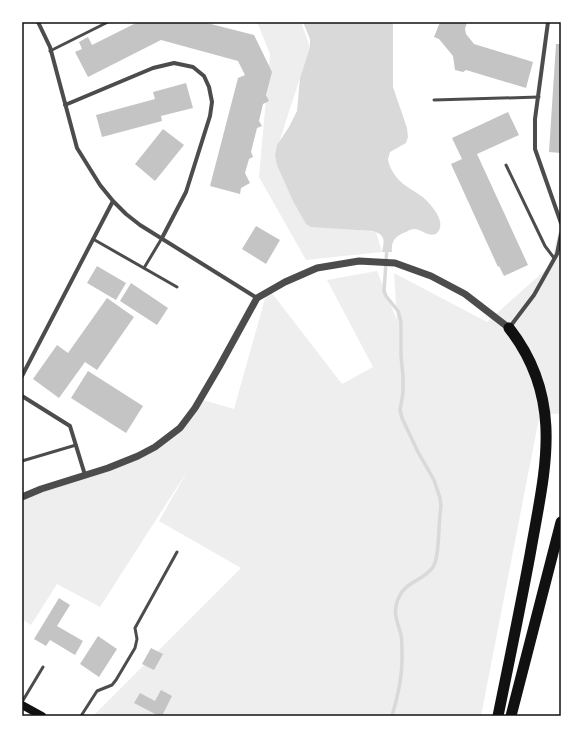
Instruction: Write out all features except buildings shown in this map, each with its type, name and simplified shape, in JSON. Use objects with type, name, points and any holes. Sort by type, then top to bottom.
[{"type":"highway","points":[[498,716],[528,567],[544,476],[546,444],[544,407],[534,370],[523,348],[509,328]]},
{"type":"highway","points":[[511,716],[561,522]]},
{"type":"main road","points":[[22,703],[42,716]]},
{"type":"street","points":[[38,22],[50,50],[77,148],[100,185],[113,201],[140,225],[257,298]]},
{"type":"street","points":[[548,22],[535,119],[535,150],[561,223]]},
{"type":"street","points":[[65,105],[153,68],[174,63],[193,67],[204,76],[209,86],[212,102],[210,116],[186,192],[162,238]]},
{"type":"street","points":[[22,376],[113,201]]},
{"type":"street","points":[[22,498],[41,489],[108,468],[138,456],[180,428],[199,401],[257,298],[285,282],[316,268],[359,261],[395,263],[431,276],[465,294],[509,328],[534,295],[557,254],[561,234]]},
{"type":"street","points":[[22,396],[70,426],[85,475]]},
{"type":"lane","points":[[50,50],[108,22]]},
{"type":"lane","points":[[434,100],[538,97]]},
{"type":"lane","points":[[506,165],[545,246],[554,258]]},
{"type":"lane","points":[[144,268],[162,238]]},
{"type":"lane","points":[[93,239],[176,287]]},
{"type":"lane","points":[[22,461],[76,445]]},
{"type":"lane","points":[[81,716],[97,691],[112,685],[116,680],[135,648],[137,639],[135,628],[177,552]]},
{"type":"lane","points":[[22,703],[43,667]]},
{"type":"shaded area","points":[[257,22],[301,22],[310,47],[275,155],[306,224],[376,232],[382,252],[306,260],[259,177],[270,54]]},
{"type":"shaded area","points":[[303,22],[393,22],[393,87],[407,128],[408,137],[406,143],[390,152],[388,159],[392,171],[400,181],[419,194],[432,206],[440,221],[439,230],[436,234],[430,235],[415,229],[410,230],[394,239],[392,252],[382,252],[384,241],[382,236],[376,232],[311,227],[306,224],[293,201],[277,165],[275,155],[277,145],[289,127],[297,111],[300,78],[310,47],[310,39]]},
{"type":"shaded area","points":[[561,220],[561,414],[540,413],[481,716],[93,716],[241,568],[159,521],[188,470],[100,607],[57,584],[31,625],[22,619],[22,497],[108,468],[163,439],[203,400],[234,409],[268,288],[342,384],[373,367],[327,280],[377,271],[397,320],[394,273],[487,322],[551,265]]},
{"type":"waterway","points":[[387,247],[384,291],[386,296],[398,311],[401,322],[403,393],[400,410],[402,418],[418,452],[434,480],[440,498],[441,507],[437,555],[433,567],[424,576],[404,589],[396,606],[396,618],[402,639],[402,669],[400,685],[392,716]]}]
